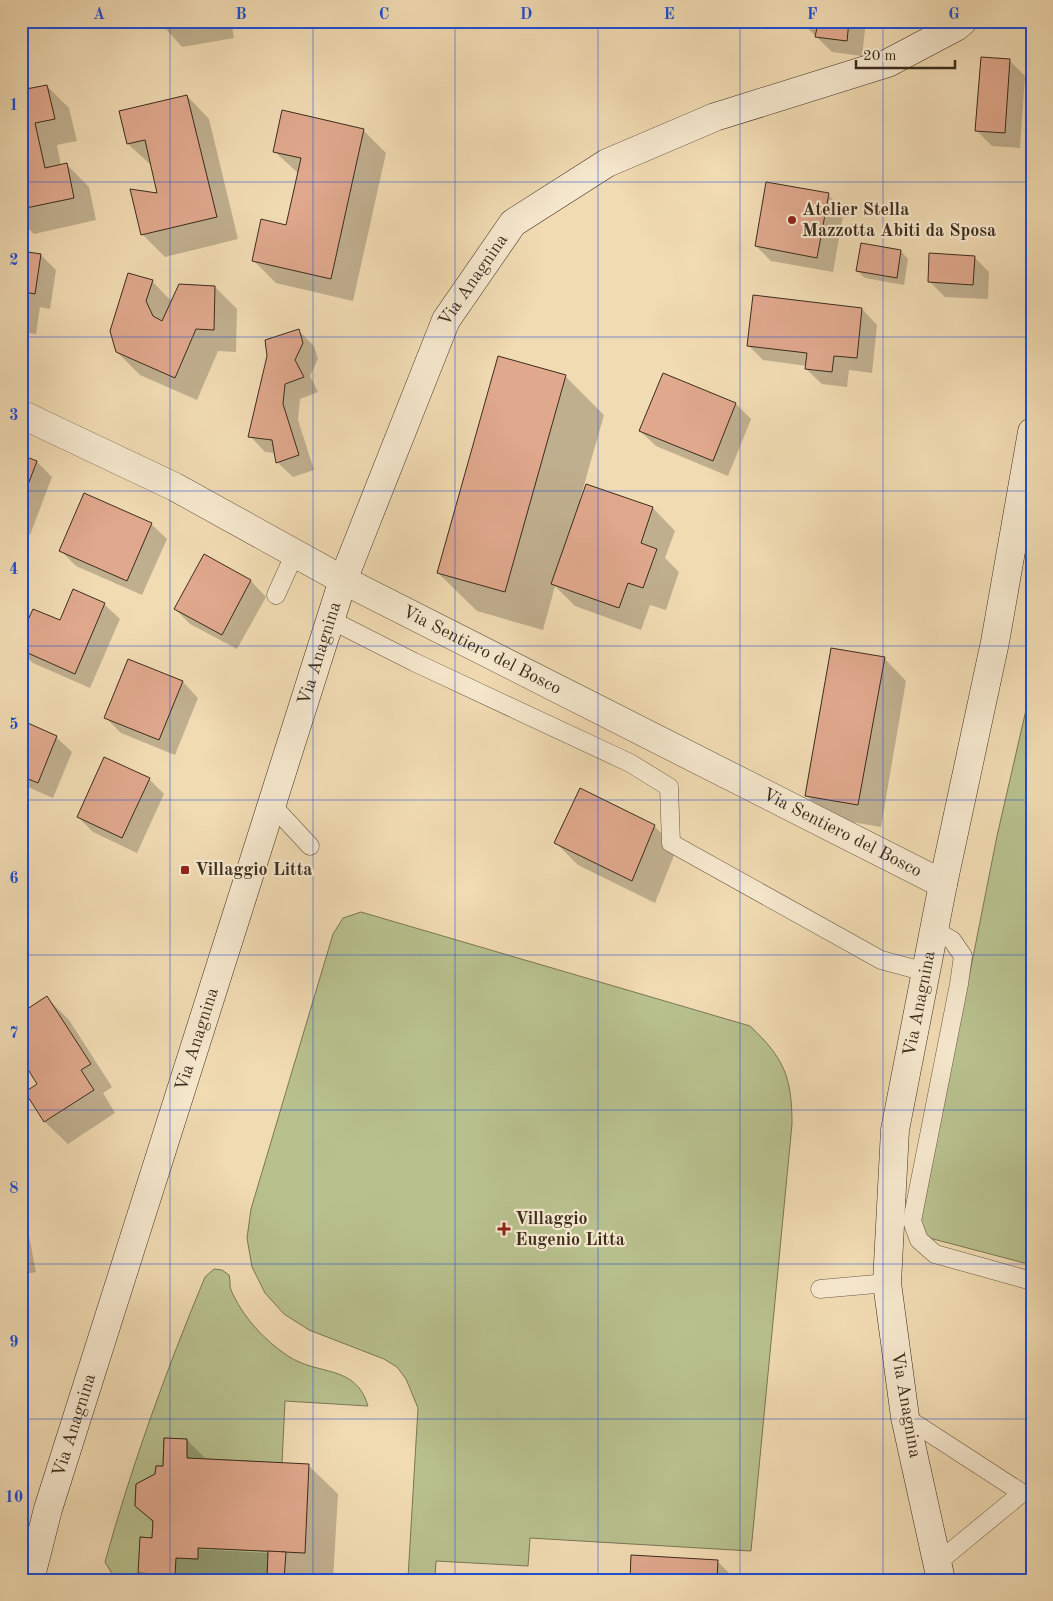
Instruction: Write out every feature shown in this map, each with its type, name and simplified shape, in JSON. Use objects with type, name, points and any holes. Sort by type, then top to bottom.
[{"type":"main road","name":"Via Anagnina","points":[[30,1580],[48,1509],[343,580],[446,320],[514,224],[607,163],[715,117],[888,63],[956,27],[962,21]]},
{"type":"main road","name":"Via Sentiero del Bosco","points":[[21,414],[174,487],[343,580],[943,884]]},
{"type":"main road","name":"Via Anagnina","points":[[939,1572],[905,1417],[887,1283],[895,1130],[943,884],[995,642],[1032,432]]},
{"type":"lane","points":[[276,595],[295,553]]},
{"type":"lane","points":[[331,620],[414,662],[630,763],[669,787],[671,844],[881,960],[926,972]]},
{"type":"lane","points":[[272,805],[310,846]]},
{"type":"lane","points":[[934,930],[952,940],[963,956],[912,1221],[919,1240],[935,1254],[1032,1281]]},
{"type":"lane","points":[[820,1290],[887,1283]]},
{"type":"lane","points":[[905,1417],[1022,1493],[939,1572]]},
{"type":"green space","points":[[1032,684],[1032,1265],[918,1235],[997,836]]},
{"type":"green space","points":[[361,912],[750,1026],[762,1037],[778,1059],[788,1081],[792,1124],[751,1551],[530,1538],[528,1566],[436,1561],[435,1579],[408,1578],[418,1408],[406,1379],[397,1367],[384,1359],[309,1330],[284,1314],[265,1293],[252,1267],[247,1238],[251,1209],[333,934],[343,918]]},
{"type":"green space","points":[[214,1269],[222,1270],[229,1275],[230,1288],[241,1309],[271,1343],[288,1356],[300,1362],[335,1373],[355,1383],[368,1406],[285,1401],[282,1463],[187,1458],[187,1439],[164,1438],[163,1466],[156,1466],[155,1474],[136,1484],[135,1506],[153,1521],[152,1538],[140,1537],[176,1558],[197,1559],[198,1548],[268,1551],[267,1580],[116,1580],[105,1562],[127,1489],[150,1418],[191,1312],[205,1277]]},
{"type":"building","points":[[158,21],[182,21],[158,25]]},
{"type":"building","points":[[808,21],[849,21],[847,41],[815,37],[818,23]]},
{"type":"building","points":[[981,57],[1010,59],[1005,133],[975,131]]},
{"type":"building","points":[[47,85],[55,119],[35,123],[45,168],[67,163],[74,198],[21,209],[21,90]]},
{"type":"building","points":[[187,95],[217,217],[141,235],[130,189],[157,193],[145,140],[127,144],[119,111]]},
{"type":"building","points":[[282,110],[364,129],[331,279],[252,261],[261,219],[286,225],[301,158],[273,152]]},
{"type":"building","name":"Atelier Stella Mazzotta Abiti da Sposa","points":[[766,182],[829,193],[817,258],[755,246]]},
{"type":"building","points":[[861,243],[901,250],[897,278],[856,271]]},
{"type":"building","points":[[21,251],[41,254],[35,294],[25,292],[21,315]]},
{"type":"building","points":[[929,253],[975,256],[973,285],[928,282]]},
{"type":"building","points":[[128,273],[153,280],[146,301],[153,316],[162,321],[179,284],[215,286],[214,330],[196,329],[175,378],[116,352],[110,331]]},
{"type":"building","points":[[753,295],[862,308],[857,358],[834,356],[832,372],[805,369],[807,353],[747,346]]},
{"type":"building","points":[[299,329],[303,343],[295,360],[304,377],[285,384],[283,404],[299,455],[276,463],[272,440],[248,437],[267,356],[265,340]]},
{"type":"building","points":[[498,356],[566,375],[505,592],[437,573]]},
{"type":"building","points":[[663,373],[736,403],[713,461],[639,431]]},
{"type":"building","points":[[21,455],[37,461],[21,503]]},
{"type":"building","points":[[586,484],[653,507],[641,543],[657,549],[643,588],[628,583],[619,608],[551,584]]},
{"type":"building","points":[[84,493],[152,523],[127,581],[59,551]]},
{"type":"building","points":[[204,554],[251,580],[222,635],[174,609]]},
{"type":"building","points":[[73,589],[105,603],[75,674],[21,650],[21,635],[33,609],[60,620]]},
{"type":"building","points":[[831,648],[885,657],[858,805],[805,796]]},
{"type":"building","points":[[128,659],[183,681],[159,740],[104,718]]},
{"type":"building","points":[[21,720],[57,736],[38,783],[21,776]]},
{"type":"building","points":[[104,757],[150,778],[122,838],[77,817]]},
{"type":"building","points":[[580,788],[655,825],[632,881],[554,843]]},
{"type":"building","points":[[47,996],[91,1064],[81,1070],[94,1090],[44,1122],[25,1092],[37,1084],[21,1058],[21,1013]]},
{"type":"building","points":[[164,1438],[187,1439],[187,1458],[309,1464],[305,1553],[198,1548],[198,1559],[176,1558],[175,1575],[138,1573],[140,1537],[152,1538],[153,1521],[135,1506],[136,1484],[155,1474],[156,1466],[163,1466]]},
{"type":"building","points":[[268,1551],[286,1552],[284,1580],[267,1580]]},
{"type":"building","points":[[631,1555],[718,1560],[717,1580],[630,1580]]},
{"type":"building","points":[[525,1576],[588,1580],[525,1580]]},
{"type":"place","name":"Atelier Stella Mazzotta Abiti da Sposa","points":[[792,220]]},
{"type":"place","name":"Villaggio Litta","points":[[185,870]]},
{"type":"place","name":"Villaggio Eugenio Litta","points":[[504,1229]]}]
